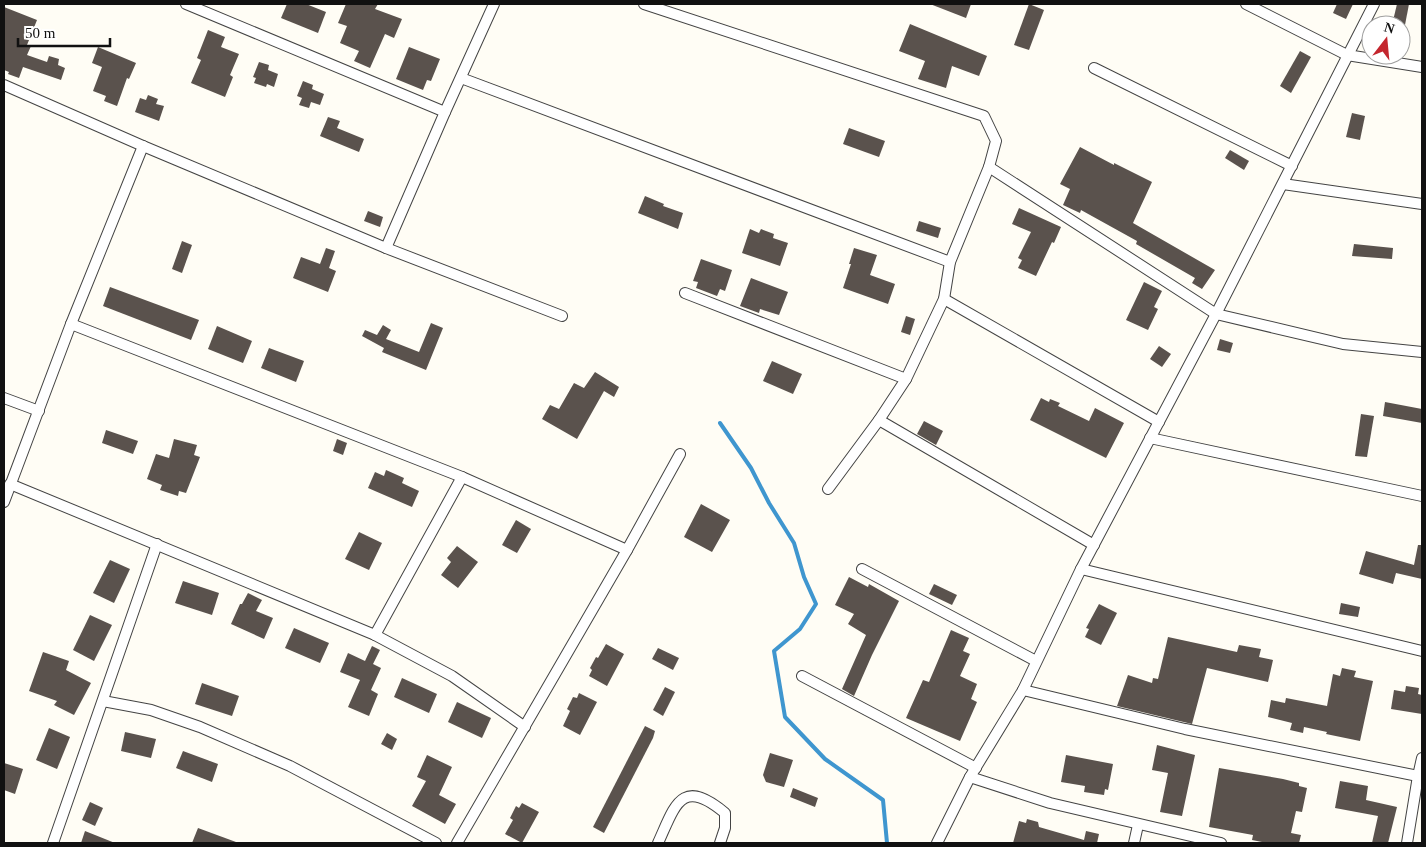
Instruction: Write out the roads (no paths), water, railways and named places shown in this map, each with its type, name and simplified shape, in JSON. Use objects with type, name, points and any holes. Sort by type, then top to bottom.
[{"type":"street","points":[[186,4],[445,112]]},
{"type":"street","points":[[386,248],[494,4]]},
{"type":"street","points":[[1246,4],[1347,55],[1422,67]]},
{"type":"street","points":[[937,843],[973,772],[1023,690],[1081,569],[1216,314],[1374,4]]},
{"type":"street","points":[[650,5],[984,116],[996,141],[989,168],[950,262],[944,299],[906,379],[880,420],[828,489]]},
{"type":"street","points":[[1094,68],[1292,166]]},
{"type":"street","points":[[461,78],[950,262]]},
{"type":"street","points":[[4,85],[143,146],[386,248],[562,316]]},
{"type":"street","points":[[4,502],[71,324],[143,146]]},
{"type":"street","points":[[989,168],[1216,314],[1342,344],[1422,352]]},
{"type":"street","points":[[1283,184],[1422,204]]},
{"type":"street","points":[[685,294],[906,379]]},
{"type":"street","points":[[944,299],[1159,422]]},
{"type":"street","points":[[71,324],[462,477],[626,550]]},
{"type":"street","points":[[4,398],[39,411]]},
{"type":"street","points":[[880,420],[1094,545]]},
{"type":"street","points":[[1150,438],[1422,496]]},
{"type":"street","points":[[457,843],[680,454]]},
{"type":"street","points":[[375,636],[462,477]]},
{"type":"street","points":[[10,484],[375,636],[452,676],[525,726]]},
{"type":"street","points":[[53,843],[157,544]]},
{"type":"street","points":[[862,569],[1036,661]]},
{"type":"street","points":[[1081,569],[1422,651]]},
{"type":"street","points":[[802,676],[973,772],[1050,803],[1221,843]]},
{"type":"street","points":[[1023,690],[1185,729],[1418,776]]},
{"type":"street","points":[[103,701],[150,710],[200,727],[290,766],[436,843]]},
{"type":"street","points":[[1407,843],[1422,758]]},
{"type":"street","points":[[658,843],[676,804],[687,797],[700,797],[713,803],[725,813],[720,843]]},
{"type":"street","points":[[1134,843],[1138,825]]},
{"type":"waterway","points":[[720,423],[751,468],[769,503],[794,543],[804,577],[816,604],[800,629],[774,651],[785,717],[825,759],[883,800],[887,843]]}]
